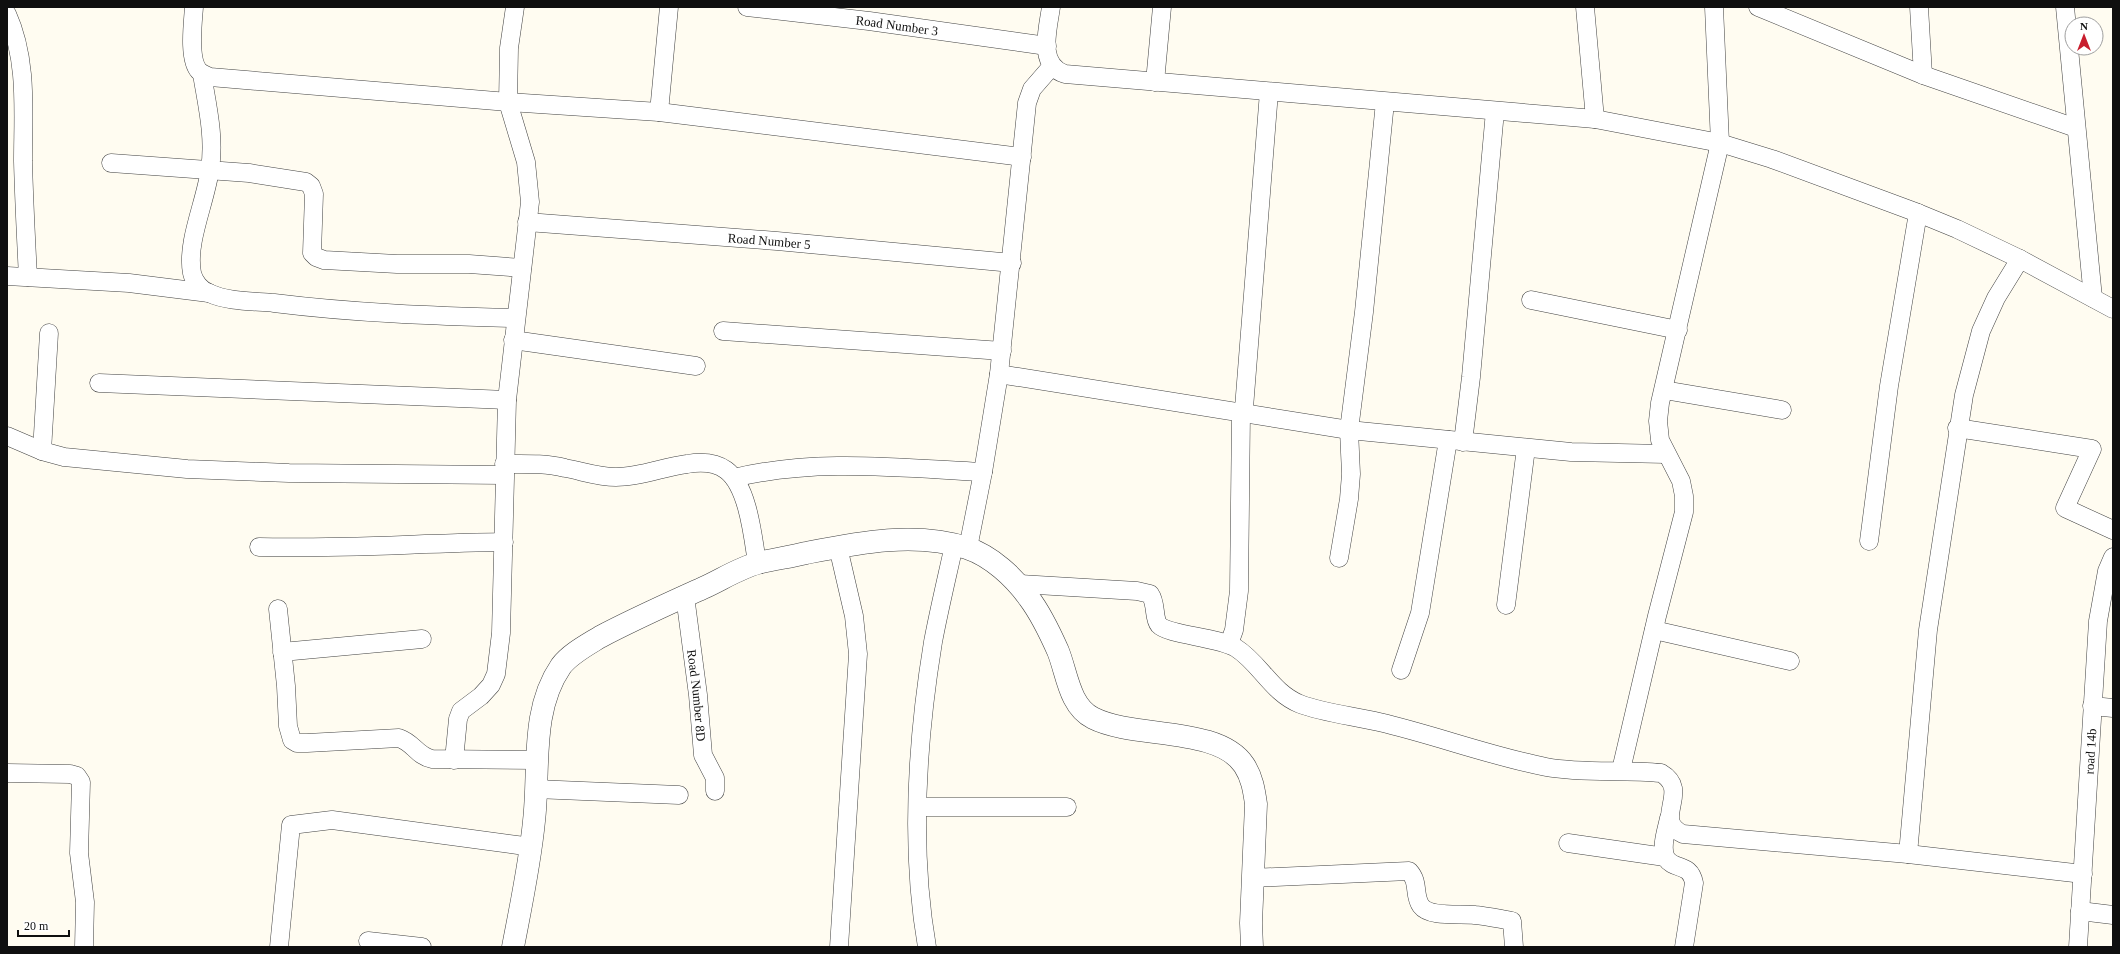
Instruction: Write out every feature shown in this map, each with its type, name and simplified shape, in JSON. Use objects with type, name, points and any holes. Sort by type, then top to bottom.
[{"type":"street","points":[[194,7],[193,53],[195,63],[198,70],[202,74],[210,76],[508,102],[659,112],[1022,157]]},
{"type":"street","points":[[454,760],[458,719],[461,711],[481,696],[491,684],[496,674],[501,633],[504,542],[504,469],[507,400],[515,318],[530,202],[526,162],[508,102],[509,48],[515,7]]},
{"type":"street","points":[[659,112],[669,7]]},
{"type":"street","name":"Road Number 3","points":[[748,7],[795,9],[1047,46]]},
{"type":"street","points":[[1051,7],[1047,46],[1048,59],[1057,72],[1065,74],[1495,112],[1595,119],[1720,143],[1772,159],[1918,213],[2020,259],[2113,309]]},
{"type":"street","points":[[1155,82],[1162,7]]},
{"type":"street","points":[[1585,7],[1595,119]]},
{"type":"street","points":[[1621,770],[1684,512],[1684,496],[1681,481],[1660,440],[1658,421],[1720,143],[1714,7]]},
{"type":"street","points":[[1758,7],[1923,74],[2076,128]]},
{"type":"street","points":[[1918,7],[1923,74]]},
{"type":"street","points":[[2065,7],[2093,298]]},
{"type":"street","points":[[9,22],[18,47],[23,82],[28,277]]},
{"type":"street","points":[[927,947],[921,903],[918,864],[918,807],[922,744],[933,642],[983,472],[1002,351],[1027,103],[1032,89],[1052,66]]},
{"type":"street","points":[[202,74],[212,142],[210,170],[192,256],[192,273],[197,285],[209,293]]},
{"type":"street","points":[[1229,644],[1234,630],[1239,591],[1242,412],[1244,408],[1269,92]]},
{"type":"street","points":[[1339,558],[1346,518],[1351,474],[1349,430],[1364,312],[1385,102]]},
{"type":"street","points":[[1401,670],[1420,614],[1472,362],[1495,112]]},
{"type":"street","points":[[111,163],[210,170],[297,179],[311,186],[314,203],[312,253],[316,257],[324,260],[375,263],[469,264],[522,268]]},
{"type":"street","points":[[1869,541],[1889,386],[1918,213]]},
{"type":"street","name":"Road Number 5","points":[[527,222],[778,241],[1012,263]]},
{"type":"street","points":[[1908,854],[1928,630],[1957,428],[1971,363],[1981,331],[1996,298],[2020,259]]},
{"type":"street","points":[[7,276],[129,283],[209,293],[228,298],[313,308],[425,316],[515,318]]},
{"type":"street","points":[[1531,300],[1678,330]]},
{"type":"street","points":[[723,331],[1002,351]]},
{"type":"street","points":[[42,451],[49,333]]},
{"type":"street","points":[[513,340],[696,366]]},
{"type":"street","points":[[999,374],[1349,430],[1571,452],[1666,454]]},
{"type":"street","points":[[99,383],[507,400]]},
{"type":"street","points":[[1664,390],[1782,410]]},
{"type":"street","points":[[1957,428],[2092,449],[2065,508],[2113,530]]},
{"type":"street","points":[[7,436],[42,451],[64,457],[220,472],[504,469],[545,464],[601,476],[615,477],[633,476],[687,464],[714,464],[725,469],[734,478],[748,515],[757,563]]},
{"type":"street","points":[[1506,605],[1526,448]]},
{"type":"street","points":[[734,478],[756,473],[804,467],[876,467],[983,472]]},
{"type":"street","points":[[513,947],[532,847],[537,760],[542,712],[550,687],[562,666],[578,651],[600,636],[757,563],[880,540],[925,540],[961,546],[991,560],[1020,584],[1038,610],[1058,653],[1072,692],[1079,706],[1090,717],[1110,726],[1180,736],[1217,744],[1237,756],[1244,765],[1253,785],[1256,804],[1250,923],[1252,947]]},
{"type":"street","points":[[259,547],[306,548],[414,543],[504,542]]},
{"type":"street","points":[[838,547],[854,616],[858,654],[839,947]]},
{"type":"street","name":"road 14b","points":[[2078,947],[2092,706],[2100,604],[2107,571],[2113,557]]},
{"type":"street","points":[[1020,584],[1145,592],[1150,594],[1153,599],[1157,622],[1160,627],[1172,632],[1206,637],[1237,648],[1276,688],[1300,704],[1379,722],[1547,767],[1585,771],[1621,770],[1661,773],[1669,778],[1674,791],[1664,838],[1665,857]]},
{"type":"street","name":"Road Number 8D","points":[[685,596],[698,695],[703,755],[715,778],[715,791]]},
{"type":"street","points":[[278,609],[288,726],[292,740],[298,743],[307,743],[399,738],[408,741],[424,758],[454,760],[537,760]]},
{"type":"street","points":[[1654,630],[1790,661]]},
{"type":"street","points":[[282,652],[422,639]]},
{"type":"street","points":[[2092,706],[2113,708]]},
{"type":"street","points":[[7,773],[70,774],[77,776],[81,782],[79,852],[85,902],[84,947]]},
{"type":"street","points":[[535,789],[679,795]]},
{"type":"street","points":[[918,807],[1067,807]]},
{"type":"street","points":[[1669,818],[1675,831],[1694,837],[1908,854],[2083,874]]},
{"type":"street","points":[[279,947],[290,825],[332,820],[532,847]]},
{"type":"street","points":[[1568,843],[1665,857],[1670,862],[1688,870],[1693,876],[1694,883],[1684,947]]},
{"type":"street","points":[[1252,878],[1409,871],[1414,876],[1417,885],[1418,899],[1424,909],[1439,914],[1474,915],[1512,921],[1514,947]]},
{"type":"street","points":[[2080,910],[2113,915]]},
{"type":"street","points":[[368,941],[422,947]]}]
